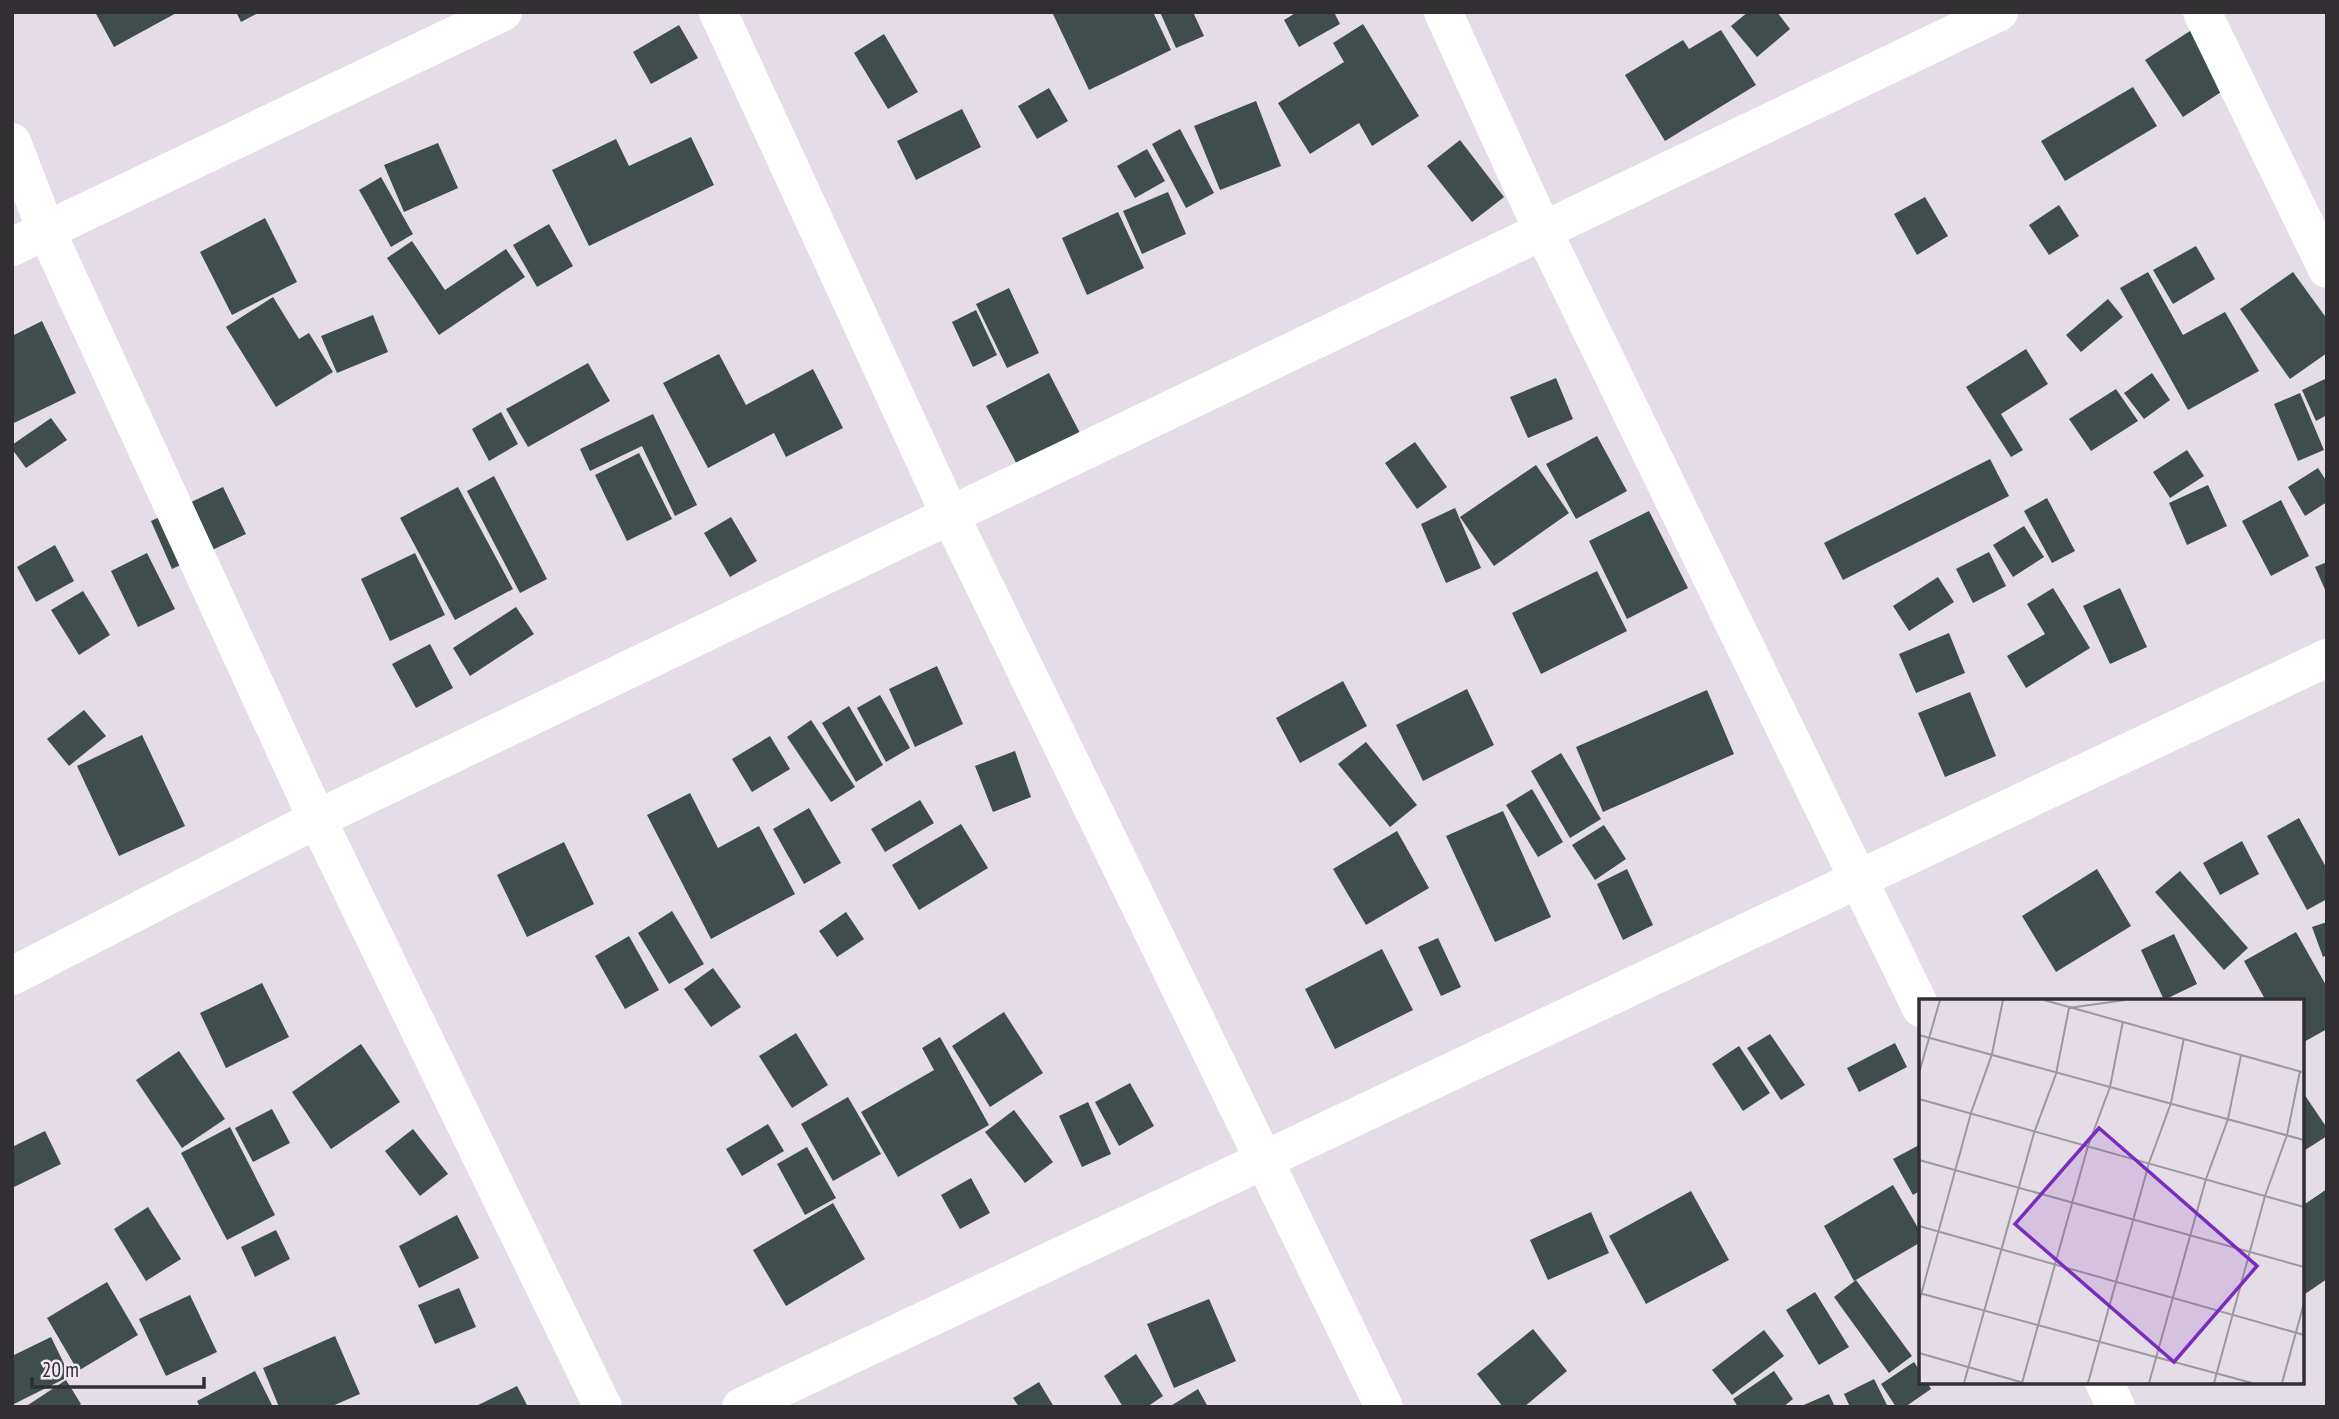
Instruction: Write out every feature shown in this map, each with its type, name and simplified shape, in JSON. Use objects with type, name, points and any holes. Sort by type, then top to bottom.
[{"type":"street","points":[[12,247],[503,12]]},
{"type":"street","points":[[718,12],[950,515],[1384,1407]]},
{"type":"street","points":[[1443,12],[1543,231],[1919,1004]]},
{"type":"street","points":[[12,976],[317,819],[1999,12]]},
{"type":"street","points":[[2202,12],[2327,269]]},
{"type":"street","points":[[12,142],[46,230],[317,819],[603,1407]]},
{"type":"street","points":[[741,1407],[2327,658]]},
{"type":"street","points":[[2105,1384],[2116,1407]]},
{"type":"building","points":[[95,12],[178,12],[114,47]]},
{"type":"building","points":[[236,12],[260,12],[241,22]]},
{"type":"building","points":[[1052,12],[1153,12],[1171,50],[1089,90]]},
{"type":"building","points":[[1160,12],[1193,12],[1204,36],[1176,48]]},
{"type":"building","points":[[1297,12],[1334,12],[1340,24],[1299,47],[1284,20]]},
{"type":"building","points":[[1748,12],[1777,12],[1790,29],[1757,57],[1731,26]]},
{"type":"building","points":[[2204,22],[2241,79],[2183,117],[2145,60]]},
{"type":"building","points":[[1363,24],[1419,116],[1372,146],[1359,123],[1310,154],[1278,103],[1344,62],[1333,43]]},
{"type":"building","points":[[679,25],[698,58],[651,84],[633,52]]},
{"type":"building","points":[[1721,30],[1756,85],[1665,141],[1625,75],[1683,40],[1689,49]]},
{"type":"building","points":[[884,34],[918,92],[888,109],[854,53]]},
{"type":"building","points":[[2133,87],[2157,126],[2065,181],[2041,141]]},
{"type":"building","points":[[1049,88],[1068,121],[1037,139],[1018,106]]},
{"type":"building","points":[[1256,101],[1281,166],[1220,190],[1194,126]]},
{"type":"building","points":[[962,109],[981,147],[916,180],[897,141]]},
{"type":"building","points":[[1180,129],[1214,193],[1186,208],[1152,144]]},
{"type":"building","points":[[691,137],[714,185],[589,246],[552,170],[616,139],[629,166]]},
{"type":"building","points":[[1460,140],[1504,197],[1472,222],[1427,166]]},
{"type":"building","points":[[438,143],[458,188],[404,212],[384,165]]},
{"type":"building","points":[[1147,149],[1165,181],[1135,198],[1117,166]]},
{"type":"building","points":[[381,177],[413,234],[391,247],[359,190]]},
{"type":"building","points":[[1168,192],[1186,234],[1142,254],[1123,211]]},
{"type":"building","points":[[1925,197],[1948,236],[1917,255],[1894,214]]},
{"type":"building","points":[[2059,205],[2079,236],[2049,255],[2029,225]]},
{"type":"building","points":[[1118,212],[1144,268],[1087,295],[1062,238]]},
{"type":"building","points":[[265,218],[297,282],[232,315],[200,252]]},
{"type":"building","points":[[549,224],[573,266],[537,287],[513,245]]},
{"type":"building","points":[[412,241],[445,290],[506,249],[525,277],[439,335],[387,258]]},
{"type":"building","points":[[2196,246],[2215,279],[2173,304],[2153,270]]},
{"type":"building","points":[[2148,272],[2183,335],[2225,312],[2259,371],[2188,410],[2120,288]]},
{"type":"building","points":[[2293,272],[2327,319],[2327,353],[2290,379],[2240,309]]},
{"type":"building","points":[[1009,288],[1039,353],[1007,368],[976,304]]},
{"type":"building","points":[[273,297],[299,339],[309,333],[333,372],[276,407],[226,327]]},
{"type":"building","points":[[2108,299],[2123,317],[2081,352],[2066,335]]},
{"type":"building","points":[[976,310],[997,355],[973,367],[952,322]]},
{"type":"building","points":[[373,315],[388,352],[337,373],[321,336]]},
{"type":"building","points":[[42,321],[76,393],[12,424],[12,336]]},
{"type":"building","points":[[2026,349],[2048,384],[2001,414],[2023,450],[2011,457],[1966,387]]},
{"type":"building","points":[[719,354],[746,405],[813,369],[843,428],[786,457],[774,433],[708,468],[663,383]]},
{"type":"building","points":[[588,363],[610,401],[528,447],[506,409]]},
{"type":"building","points":[[1049,373],[1083,439],[1021,472],[986,406]]},
{"type":"building","points":[[2152,373],[2170,400],[2144,419],[2124,393]]},
{"type":"building","points":[[1556,378],[1573,419],[1528,438],[1510,397]]},
{"type":"building","points":[[2327,378],[2327,415],[2316,421],[2302,390]]},
{"type":"building","points":[[2116,389],[2138,421],[2091,451],[2069,419]]},
{"type":"building","points":[[2300,393],[2324,450],[2298,461],[2274,404]]},
{"type":"building","points":[[501,412],[518,444],[489,461],[472,429]]},
{"type":"building","points":[[653,414],[697,505],[675,516],[642,446],[590,471],[580,449]]},
{"type":"building","points":[[51,418],[67,440],[26,468],[12,445]]},
{"type":"building","points":[[1597,436],[1627,491],[1576,519],[1546,464]]},
{"type":"building","points":[[1415,442],[1447,487],[1417,509],[1385,463]]},
{"type":"building","points":[[2187,450],[2204,476],[2170,498],[2153,472]]},
{"type":"building","points":[[639,453],[672,519],[627,541],[595,475]]},
{"type":"building","points":[[1990,459],[2009,496],[1843,580],[1824,543]]},
{"type":"building","points":[[1536,465],[1569,513],[1494,566],[1460,517]]},
{"type":"building","points":[[2318,468],[2327,482],[2327,502],[2305,516],[2288,487]]},
{"type":"building","points":[[494,476],[547,579],[520,593],[467,491]]},
{"type":"building","points":[[2208,485],[2227,526],[2187,545],[2169,503]]},
{"type":"building","points":[[223,487],[246,534],[172,569],[151,521]]},
{"type":"building","points":[[458,487],[513,589],[455,620],[400,518]]},
{"type":"building","points":[[2047,498],[2075,551],[2052,563],[2024,511]]},
{"type":"building","points":[[2281,500],[2309,556],[2271,576],[2242,521]]},
{"type":"building","points":[[1455,508],[1481,568],[1446,583],[1421,524]]},
{"type":"building","points":[[1649,511],[1688,588],[1627,619],[1589,541]]},
{"type":"building","points":[[731,517],[757,561],[730,577],[704,533]]},
{"type":"building","points":[[2024,526],[2044,557],[2013,577],[1993,545]]},
{"type":"building","points":[[55,545],[74,581],[36,602],[17,567]]},
{"type":"building","points":[[1989,552],[2006,586],[1973,603],[1956,569]]},
{"type":"building","points":[[147,553],[175,609],[138,627],[111,571]]},
{"type":"building","points":[[415,553],[445,615],[390,641],[361,579]]},
{"type":"building","points":[[2327,562],[2327,594],[2315,567]]},
{"type":"building","points":[[1597,571],[1627,631],[1541,674],[1512,613]]},
{"type":"building","points":[[1938,577],[1954,602],[1909,631],[1893,606]]},
{"type":"building","points":[[2053,588],[2090,648],[2026,688],[2007,656],[2045,634],[2027,604]]},
{"type":"building","points":[[2120,588],[2147,647],[2110,664],[2083,606]]},
{"type":"building","points":[[83,591],[110,635],[79,655],[51,610]]},
{"type":"building","points":[[516,607],[534,634],[470,676],[453,648]]},
{"type":"building","points":[[1949,633],[1965,673],[1916,693],[1899,654]]},
{"type":"building","points":[[430,644],[453,688],[416,708],[392,664]]},
{"type":"building","points":[[937,666],[963,724],[915,747],[889,689]]},
{"type":"building","points":[[1343,681],[1367,726],[1300,763],[1276,718]]},
{"type":"building","points":[[1467,689],[1494,745],[1423,781],[1396,725]]},
{"type":"building","points":[[1707,690],[1734,754],[1603,812],[1576,747]]},
{"type":"building","points":[[1970,692],[1996,756],[1945,777],[1918,713]]},
{"type":"building","points":[[880,695],[910,748],[886,762],[857,708]]},
{"type":"building","points":[[849,706],[883,765],[856,782],[822,723]]},
{"type":"building","points":[[84,710],[106,736],[69,766],[47,739]]},
{"type":"building","points":[[811,720],[855,787],[831,802],[787,737]]},
{"type":"building","points":[[142,735],[185,826],[119,856],[77,766]]},
{"type":"building","points":[[770,736],[790,769],[752,792],[732,759]]},
{"type":"building","points":[[1366,742],[1417,805],[1390,827],[1338,764]]},
{"type":"building","points":[[1015,751],[1031,797],[993,812],[975,766]]},
{"type":"building","points":[[1561,753],[1601,819],[1570,838],[1531,771]]},
{"type":"building","points":[[1532,789],[1563,842],[1538,857],[1506,805]]},
{"type":"building","points":[[690,793],[718,848],[759,826],[795,894],[711,939],[647,815]]},
{"type":"building","points":[[920,800],[934,823],[885,852],[871,829]]},
{"type":"building","points":[[809,808],[841,863],[804,884],[773,829]]},
{"type":"building","points":[[1503,811],[1551,917],[1495,942],[1446,836]]},
{"type":"building","points":[[2299,818],[2327,869],[2327,899],[2307,910],[2267,836]]},
{"type":"building","points":[[961,824],[988,868],[919,910],[892,865]]},
{"type":"building","points":[[1604,825],[1626,859],[1595,880],[1572,845]]},
{"type":"building","points":[[1397,831],[1429,888],[1366,925],[1333,869]]},
{"type":"building","points":[[2242,841],[2259,874],[2220,895],[2203,863]]},
{"type":"building","points":[[564,842],[594,904],[527,937],[497,875]]},
{"type":"building","points":[[1627,869],[1653,925],[1623,940],[1597,884]]},
{"type":"building","points":[[2097,869],[2131,926],[2056,972],[2022,916]]},
{"type":"building","points":[[2180,871],[2248,948],[2224,970],[2155,892]]},
{"type":"building","points":[[672,911],[704,964],[669,984],[638,933]]},
{"type":"building","points":[[846,912],[864,939],[837,957],[819,931]]},
{"type":"building","points":[[2327,922],[2327,955],[2323,957],[2312,927]]},
{"type":"building","points":[[2296,932],[2327,987],[2327,1029],[2304,1042],[2304,999],[2265,999],[2244,961]]},
{"type":"building","points":[[2174,934],[2197,984],[2164,999],[2141,950]]},
{"type":"building","points":[[629,936],[659,990],[625,1009],[595,956]]},
{"type":"building","points":[[1438,938],[1461,987],[1441,996],[1418,947]]},
{"type":"building","points":[[1382,949],[1413,1010],[1335,1049],[1305,989]]},
{"type":"building","points":[[713,968],[741,1007],[711,1027],[684,989]]},
{"type":"building","points":[[262,983],[289,1037],[226,1068],[200,1013]]},
{"type":"building","points":[[1004,1012],[1043,1073],[990,1107],[952,1046]]},
{"type":"building","points":[[796,1033],[828,1085],[792,1108],[759,1056]]},
{"type":"building","points":[[1770,1034],[1805,1085],[1781,1100],[1747,1048]]},
{"type":"building","points":[[940,1037],[989,1125],[898,1177],[861,1112],[934,1070],[922,1048]]},
{"type":"building","points":[[1895,1043],[1907,1067],[1859,1092],[1847,1068]]},
{"type":"building","points":[[361,1044],[400,1102],[331,1149],[292,1092]]},
{"type":"building","points":[[1739,1046],[1770,1093],[1743,1111],[1712,1064]]},
{"type":"building","points":[[179,1051],[225,1119],[182,1148],[136,1080]]},
{"type":"building","points":[[1130,1083],[1154,1126],[1119,1146],[1095,1102]]},
{"type":"building","points":[[2304,1094],[2327,1128],[2327,1136],[2304,1151]]},
{"type":"building","points":[[848,1097],[881,1154],[833,1181],[801,1124]]},
{"type":"building","points":[[1088,1102],[1111,1154],[1082,1167],[1059,1116]]},
{"type":"building","points":[[272,1109],[290,1143],[253,1162],[235,1128]]},
{"type":"building","points":[[1014,1110],[1053,1162],[1025,1183],[985,1132]]},
{"type":"building","points":[[768,1124],[784,1151],[742,1176],[726,1149]]},
{"type":"building","points":[[230,1127],[275,1215],[227,1240],[181,1153]]},
{"type":"building","points":[[413,1129],[448,1174],[420,1196],[385,1151]]},
{"type":"building","points":[[45,1131],[61,1164],[12,1188],[12,1147]]},
{"type":"building","points":[[1919,1145],[1919,1191],[1913,1195],[1893,1159]]},
{"type":"building","points":[[807,1147],[836,1198],[805,1215],[777,1164]]},
{"type":"building","points":[[971,1178],[990,1213],[960,1229],[941,1195]]},
{"type":"building","points":[[1893,1185],[1919,1230],[1919,1243],[1854,1281],[1824,1226]]},
{"type":"building","points":[[2327,1189],[2327,1279],[2304,1295],[2304,1205]]},
{"type":"building","points":[[1691,1191],[1729,1260],[1646,1304],[1609,1236]]},
{"type":"building","points":[[833,1203],[865,1259],[786,1306],[753,1250]]},
{"type":"building","points":[[148,1207],[181,1259],[146,1281],[114,1229]]},
{"type":"building","points":[[1591,1212],[1609,1253],[1548,1280],[1530,1240]]},
{"type":"building","points":[[457,1215],[479,1258],[419,1288],[399,1246]]},
{"type":"building","points":[[276,1230],[290,1259],[255,1277],[241,1247]]},
{"type":"building","points":[[1856,1280],[1912,1356],[1889,1373],[1834,1297]]},
{"type":"building","points":[[107,1282],[138,1335],[78,1371],[47,1318]]},
{"type":"building","points":[[459,1288],[476,1327],[435,1344],[418,1305]]},
{"type":"building","points":[[1815,1292],[1849,1347],[1819,1365],[1786,1310]]},
{"type":"building","points":[[190,1295],[217,1352],[166,1376],[139,1319]]},
{"type":"building","points":[[1209,1299],[1236,1361],[1174,1388],[1147,1324]]},
{"type":"building","points":[[1533,1329],[1567,1371],[1524,1407],[1503,1407],[1477,1374]]},
{"type":"building","points":[[1764,1330],[1784,1356],[1732,1395],[1712,1370]]},
{"type":"building","points":[[335,1336],[360,1394],[330,1407],[279,1407],[263,1368]]},
{"type":"building","points":[[51,1337],[70,1376],[12,1405],[12,1356]]},
{"type":"building","points":[[1136,1354],[1163,1396],[1147,1407],[1123,1407],[1104,1376]]},
{"type":"building","points":[[1914,1362],[1919,1370],[1919,1384],[1928,1384],[1931,1389],[1905,1407],[1896,1407],[1881,1384]]},
{"type":"building","points":[[255,1371],[273,1407],[200,1407],[197,1401]]},
{"type":"building","points":[[1774,1371],[1793,1399],[1783,1407],[1738,1407],[1733,1399]]},
{"type":"building","points":[[1874,1379],[1888,1407],[1850,1407],[1844,1394]]},
{"type":"building","points":[[66,1380],[81,1404],[77,1407],[25,1407]]},
{"type":"building","points":[[1039,1382],[1054,1407],[1019,1407],[1013,1398]]},
{"type":"building","points":[[517,1386],[528,1407],[474,1407]]},
{"type":"building","points":[[1198,1389],[1208,1407],[1169,1407]]},
{"type":"building","points":[[1829,1394],[1835,1407],[1799,1407]]}]
